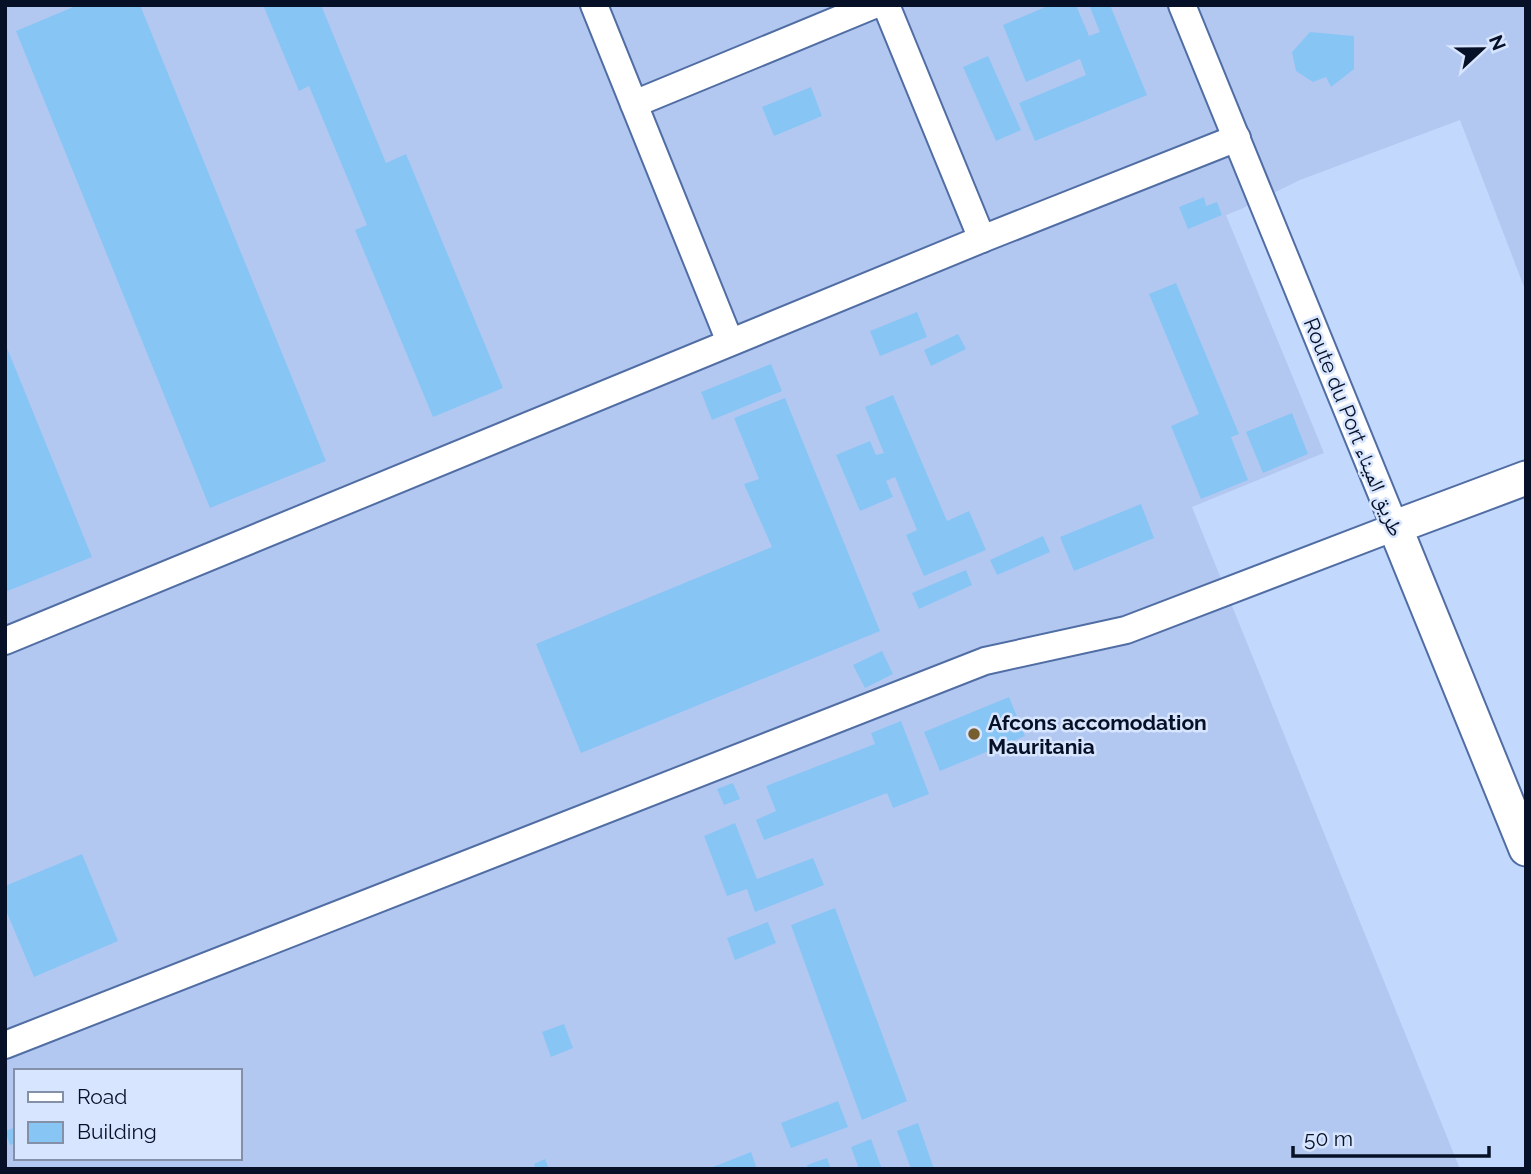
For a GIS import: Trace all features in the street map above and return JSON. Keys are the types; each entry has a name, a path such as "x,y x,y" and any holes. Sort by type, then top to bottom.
{"main road":[{"path":"1395,527 1526,478"},
{"name":"Route du Port طريق الميناء","path":"1395,527 1526,849"}],"street":[{"path":"594,5 730,342"},
{"path":"634,104 874,5"},
{"path":"886,5 982,239"},
{"name":"Route du Port طريق الميناء","path":"1182,5 1395,527"},
{"path":"5,641 982,239 1237,138"},
{"path":"5,1045 985,661 1126,630 1395,527"}],"shaded area":[{"path":"5,5 1526,5 1526,292 1460,120 1300,180 1226,215 1324,453 1192,507 1460,1169 5,1169"}],"building":[{"path":"78,5 140,5 326,461 210,508 16,31"},
{"path":"263,5 321,5 386,163 406,154 503,388 433,417 355,230 367,225 309,86 299,91"},
{"path":"1050,5 1076,5 1089,36 1100,32 1089,5 1110,5 1147,95 1035,141 1019,103 1086,75 1080,59 1026,82 1003,25"},
{"path":"1310,32 1354,36 1354,69 1331,87 1326,77 1313,82 1296,71 1292,52"},
{"path":"988,56 1021,130 996,141 963,67"},
{"path":"811,87 822,116 774,136 762,107"},
{"path":"1204,197 1206,206 1217,202 1222,215 1188,229 1179,207"},
{"path":"1176,283 1239,434 1231,437 1248,480 1201,499 1171,426 1199,414 1149,294"},
{"path":"917,312 927,337 880,356 870,331"},
{"path":"958,334 966,349 931,366 924,350"},
{"path":"5,343 92,557 5,592"},
{"path":"771,364 782,391 712,420 701,392"},
{"path":"893,395 947,521 969,511 986,550 924,576 906,535 917,530 895,477 886,481 893,497 860,511 836,455 870,441 876,455 884,453 865,407"},
{"path":"785,398 880,631 581,753 536,644 772,547 744,484 759,479 734,418"},
{"path":"1292,413 1308,454 1263,473 1246,432"},
{"path":"1141,504 1154,538 1074,571 1060,537"},
{"path":"1043,536 1050,552 997,575 990,560"},
{"path":"966,570 972,585 919,609 912,593"},
{"path":"882,651 893,674 865,688 853,665"},
{"name":"Afcons accomodation Mauritania","path":"1009,697 1025,736 940,771 924,732"},
{"path":"901,721 929,794 893,808 887,793 764,840 756,820 776,811 766,786 875,744 871,733"},
{"path":"733,783 740,799 724,805 717,789"},
{"path":"735,823 757,879 813,858 824,885 755,912 747,889 727,896 704,836"},
{"path":"82,854 118,941 34,977 5,908 5,886"},
{"path":"835,908 907,1101 862,1120 791,925"},
{"path":"768,922 776,943 735,960 727,938"},
{"path":"564,1024 573,1048 551,1057 542,1032"},
{"path":"838,1101 848,1127 791,1148 781,1123"},
{"path":"918,1123 934,1169 911,1169 897,1131"},
{"path":"14,1128 14,1144 10,1145 5,1131"},
{"path":"871,1139 882,1169 859,1169 851,1147"},
{"path":"751,1152 757,1169 708,1169"},
{"path":"827,1158 831,1169 808,1169 807,1165"},
{"path":"545,1159 549,1169 536,1169 534,1164"}],"place":[{"name":"Afcons accomodation Mauritania","path":"974,734"}]}
